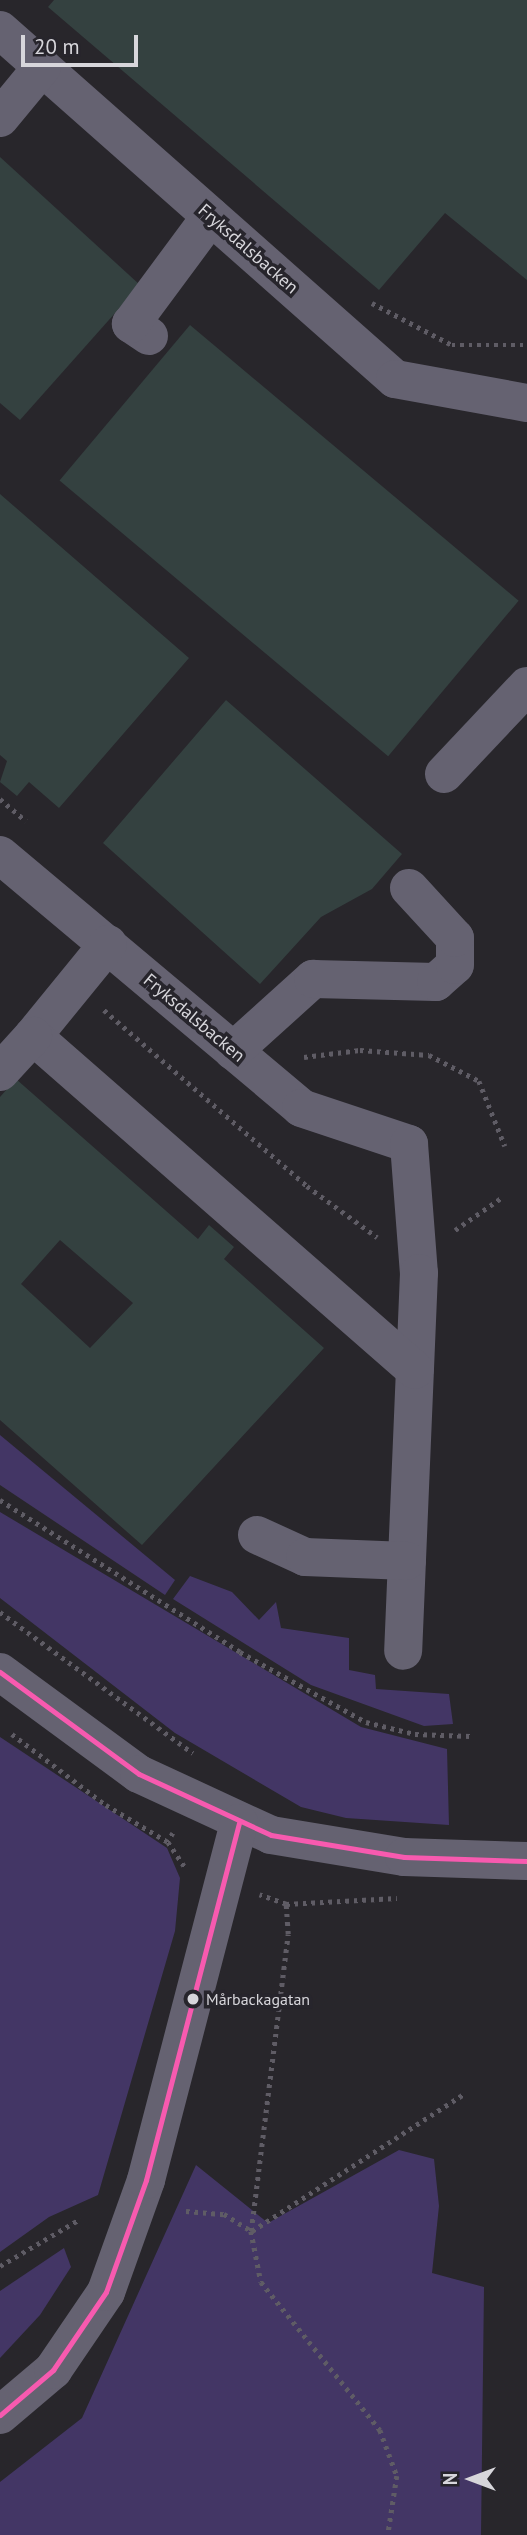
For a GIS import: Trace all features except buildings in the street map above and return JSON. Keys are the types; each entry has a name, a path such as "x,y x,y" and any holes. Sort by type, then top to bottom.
{"street":[{"name":"Fryksdalsbacken","path":"0,30 396,379 527,403"},
{"path":"0,118 42,67"},
{"path":"149,336 131,324 211,216"},
{"path":"444,774 527,687"},
{"name":"Fryksdalsbacken","path":"0,855 302,1108 409,1144 419,1273 415,1370"},
{"path":"233,1051 313,979 436,982 455,965 455,938 409,888"},
{"path":"0,1072 33,1036 107,944"},
{"path":"33,1036 415,1370 403,1651"},
{"path":"257,1535 305,1557 407,1560"},
{"path":"0,1672 139,1774 239,1823 307,1845 404,1857 527,1861"},
{"path":"0,2415 53,2370 106,2292 146,2180 239,1823"}],"path":[{"path":"363,295 407,326 452,345 527,345"},
{"path":"0,1500 240,1652 366,1721 415,1734 470,1736"},
{"path":"286,1904 400,1898"},
{"path":"251,2231 464,2094"},
{"path":"186,2211 224,2214 251,2231 261,2282 380,2430 397,2476 388,2535"},
{"path":"0,2266 80,2219"}],"shaded area":[{"path":"0,1435 175,1580 165,1595 0,1485"},
{"path":"0,1512 361,1727 447,1749 449,1825 346,1818 301,1807 175,1733 0,1598"},
{"path":"190,1576 232,1592 259,1620 276,1602 281,1628 349,1638 349,1670 375,1675 376,1689 449,1694 453,1724 424,1726 311,1685 173,1599"},
{"path":"0,1737 167,1848 180,1878 175,1931 98,2195 49,2217 0,2252"},
{"path":"399,2150 434,2159 439,2206 432,2273 484,2287 481,2535 0,2535 0,2482 82,2418 196,2165 268,2223"},
{"path":"64,2248 71,2267 40,2315 0,2358 0,2291"}],"transit line":[{"path":"0,1672 139,1774 271,1835 404,1857 527,1861"},
{"path":"0,2415 53,2370 106,2292 146,2180 239,1823"}],"place":[{"name":"Mårbackagatan","path":"193,1999"}]}
